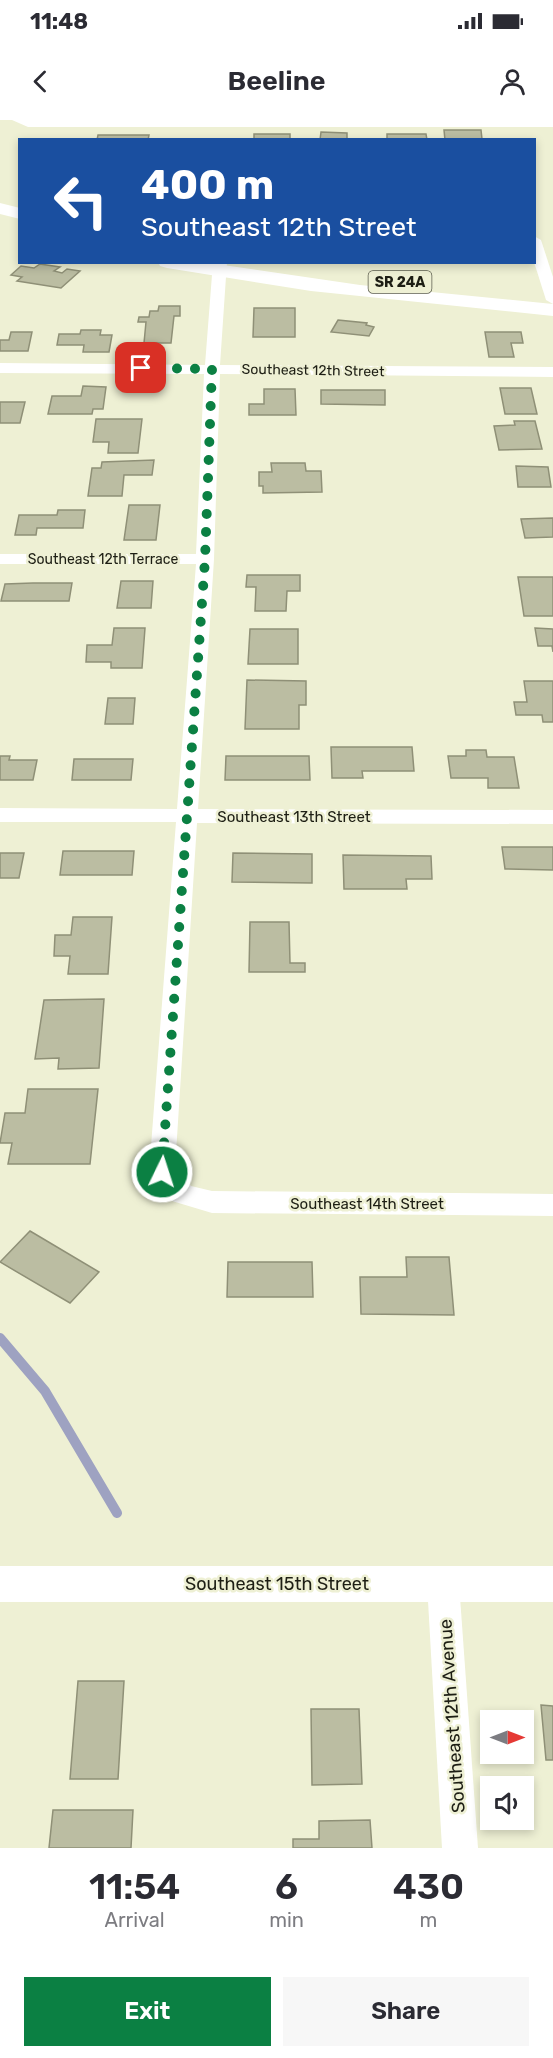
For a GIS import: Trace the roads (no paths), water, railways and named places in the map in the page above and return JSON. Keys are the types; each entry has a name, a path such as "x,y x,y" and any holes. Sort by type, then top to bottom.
{"highway":[{"path":"0,208 18,213"},
{"path":"0,224 18,228"},
{"name":"SR 24A","path":"185,264 380,295 552,300"},
{"name":"SR 24A","path":"265,264 383,281 552,300"}],"street":[{"path":"19,120 28,123 553,123"},
{"path":"231,138 232,122"},
{"path":"507,122 511,138"},
{"path":"537,236 552,300"},
{"path":"187,816 205,560 212,369 220,268"},
{"name":"Southeast 12th Street","path":"0,368 553,372"},
{"name":"Southeast 12th Terrace","path":"0,559 205,560"},
{"name":"Southeast 13th Street","path":"0,815 553,817"},
{"name":"Southeast 14th Street","path":"187,816 162,1172 182,1194 212,1203 553,1205"},
{"name":"Southeast 12th Avenue","path":"443,1583 460,1848"},
{"name":"Southeast 15th Street","path":"0,1584 553,1584"}],"waterway":[{"path":"0,1338 45,1391 117,1513"}]}
